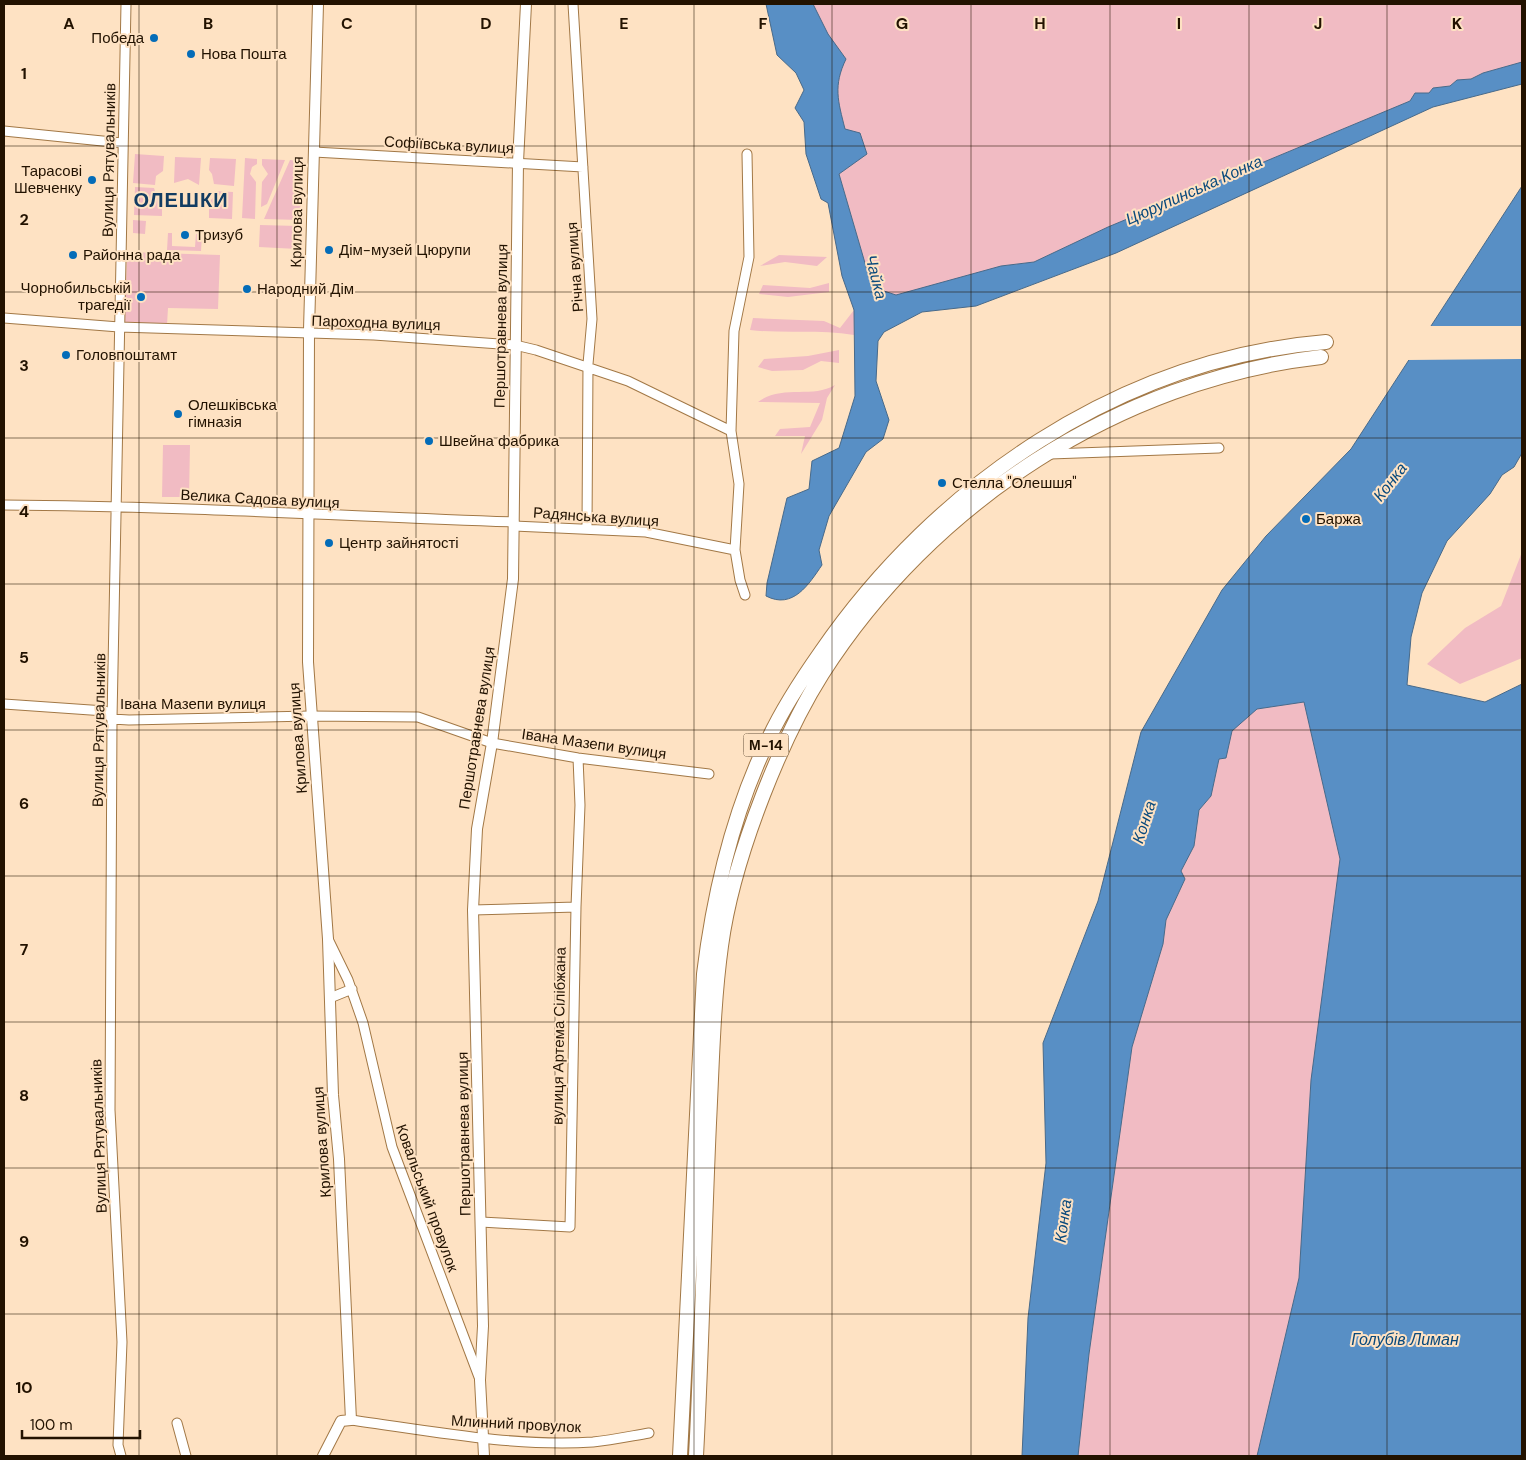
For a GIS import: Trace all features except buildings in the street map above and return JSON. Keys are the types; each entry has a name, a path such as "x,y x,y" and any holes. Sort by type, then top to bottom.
{"highway":[{"name":"М-14","path":"680,1456 704,974 711,922 734,823 769,737 802,679 845,617 890,564 936,518 995,469 1026,448 1088,413 1194,368 1266,350 1326,342"},
{"name":"М-14","path":"696,1456 713,1035 721,945 731,893 746,839 791,730 822,674 856,627 896,578 940,534 1000,485 1047,454 1116,417 1168,393 1227,374 1284,362 1321,358"},
{"path":"699,1403 704,1456"}],"street":[{"name":"Вулиця Рятувальників","path":"121,1456 118,1445 122,1342 110,1110 112,719 126,4"},
{"name":"Крилова вулиця","path":"318,4 309,334 310,515 308,662 310,716 328,939 351,1420"},
{"name":"Першотравнева вулиця","path":"484,1456 480,1380 483,1326 473,910 476,829 492,743 513,579 518,162 526,4"},
{"name":"Річна вулиця","path":"573,4 592,319 588,367 587,529"},
{"path":"4,131 122,143"},
{"name":"Софіївська вулиця","path":"314,152 583,167"},
{"path":"746,595 740,580 734,550 739,484 731,430 734,331 750,257 747,154"},
{"name":"Пароходна вулиця","path":"4,318 120,327 374,335 515,345 536,350 628,381 731,430"},
{"path":"1047,454 1219,448"},
{"name":"Велика Садова вулиця","path":"4,505 117,506 514,524"},
{"name":"Радянська вулиця","path":"514,524 646,532 734,550"},
{"name":"Івана Мазепи вулиця","path":"4,704 105,711 112,719 418,716 492,743 578,758 709,774"},
{"name":"вулиця Артема Сілібжана","path":"481,1222 570,1227 576,907 580,805 578,758"},
{"path":"473,910 576,907"},
{"name":"Ковальський провулок","path":"328,939 352,989 363,1023 392,1147 480,1380"},
{"path":"330,998 352,989"},
{"path":"324,1456 341,1421 351,1420"},
{"name":"Млинний провулок","path":"351,1420 484,1438 593,1442 649,1432"},
{"path":"177,1423 186,1456"}],"shaded area":[{"path":"813,4 1522,4 1522,62 1483,73 1471,79 1457,80 1450,86 1433,88 1429,93 1415,93 1410,101 1108,227 1034,262 1001,266 896,296 872,287 839,174"},
{"path":"135,154 164,156 163,171 156,176 155,185 133,183"},
{"path":"175,157 201,158 199,185 188,179 174,183"},
{"path":"210,158 236,159 234,186 214,184 209,170"},
{"path":"245,158 257,159 257,164 252,167 250,174 256,182 255,219 242,218"},
{"path":"262,159 285,160 267,204 261,207 262,182 268,174 262,165"},
{"path":"290,160 302,161 300,220 264,219"},
{"path":"135,187 154,188 157,197 162,201 162,216 134,215"},
{"path":"825,187 854,310 842,276 828,203 821,199"},
{"path":"214,191 233,192 232,219 209,218 209,203 214,196"},
{"path":"133,220 146,221 145,234 133,233"},
{"path":"260,225 298,226 297,249 259,247"},
{"path":"168,233 172,233 172,246 195,247 196,234 202,234 201,251 167,250"},
{"path":"127,252 220,255 218,309 168,308 167,325 125,324"},
{"path":"779,255 827,257 817,266 785,262 760,266"},
{"path":"829,283 829,292 788,297 759,294 763,285 810,288"},
{"path":"854,310 854,335 828,332 750,330 753,318 824,321 840,328"},
{"path":"839,350 839,363 821,361 803,370 772,371 758,367 764,359 808,356"},
{"path":"835,385 827,398 822,420 801,454 805,436 775,436 780,429 810,427 820,403 758,402 777,394 817,391"},
{"path":"163,445 190,445 189,497 162,497"},
{"path":"1522,552 1522,658 1460,684 1427,664 1465,628 1501,606"},
{"path":"1300,656 1522,1057 1522,1456 1078,1456 1089,1354 1132,1047 1163,944 1166,920 1185,879 1181,871 1194,846 1199,810 1211,796 1219,759 1226,757 1232,731 1256,709"}],"water":[{"path":"766,4 813,4 828,34 846,59 839,77 838,94 840,110 845,129 860,133 867,154 839,174 872,287 896,295 1001,266 1034,262 1108,227 1410,101 1415,93 1429,93 1433,88 1450,86 1457,80 1471,79 1483,73 1522,62 1522,84 1433,107 1116,253 976,306 922,312 884,332 878,341 876,381 889,420 883,439 866,452 829,516 819,550 822,565 806,587 799,593 784,600 766,596 767,583 787,498 809,489 812,461 839,448 855,396 854,310 842,276 828,203 821,199 806,154 804,122 795,108 804,90 796,73 777,55"},
{"path":"1522,186 1522,453 1514,467 1502,475 1490,494 1447,541 1422,593 1411,637 1407,685 1485,702 1522,684 1522,1456 1257,1456 1299,1278 1311,1080 1340,859 1304,702 1257,709 1232,731 1226,758 1219,759 1211,796 1199,810 1194,846 1181,871 1185,879 1166,920 1163,944 1132,1047 1089,1354 1078,1456 1022,1456 1028,1318 1046,1163 1043,1043 1098,901 1141,732 1222,590 1266,536 1351,449"}],"pier":[{"path":"1428,326 1522,326 1522,359 1407,360"}],"place":[{"name":"Победа","path":"154,38"},
{"name":"Нова Пошта","path":"191,54"},
{"name":"Тарасові Шевченку","path":"92,180"},
{"name":"Тризуб","path":"185,235"},
{"name":"Дім-музей Цюрупи","path":"329,250"},
{"name":"Районна рада","path":"73,255"},
{"name":"Народний Дім","path":"247,289"},
{"name":"Чорнобильській трагедії","path":"141,297"},
{"name":"Головпоштамт","path":"66,355"},
{"name":"Олешківська гімназія","path":"178,414"},
{"name":"Швейна фабрика","path":"429,441"},
{"name":"Стелла \"Олешшя\"","path":"942,483"},
{"name":"Баржа","path":"1306,519"},
{"name":"Центр зайнятості","path":"329,543"}],"district":[{"name":"ОЛЕШКИ","path":"181,200"}],"water label":[{"name":"Цюрупинська Конка","path":"1194,190"},
{"name":"Чайка","path":"876,277"},
{"name":"Конка","path":"1390,482"},
{"name":"Конка","path":"1144,822"},
{"name":"Конка","path":"1063,1221"},
{"name":"Голубів Лиман","path":"1405,1339"}]}
